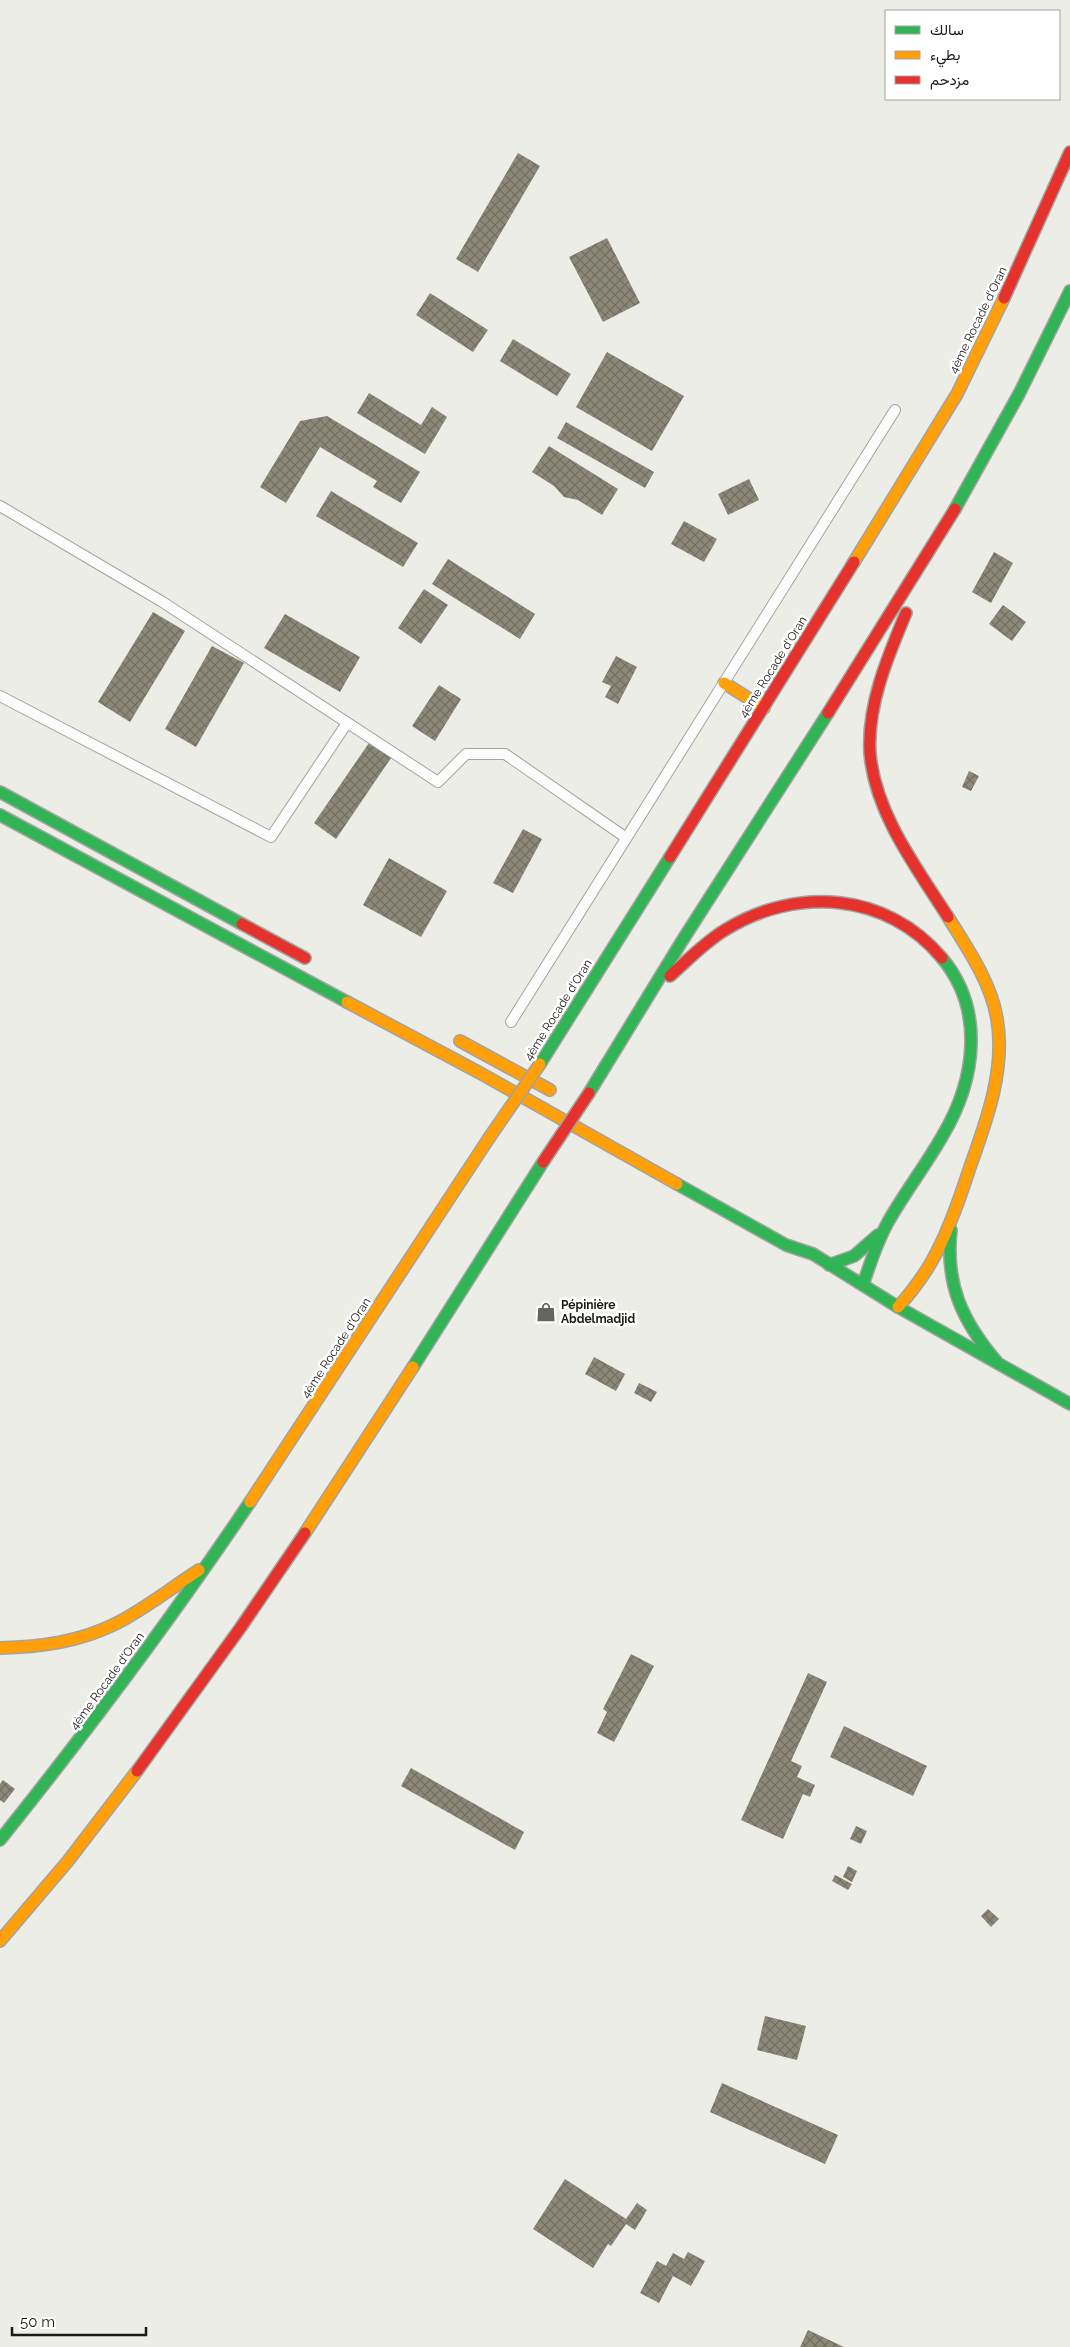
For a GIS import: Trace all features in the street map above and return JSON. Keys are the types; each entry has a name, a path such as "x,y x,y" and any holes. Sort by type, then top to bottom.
{"main road":[{"name":"4ème Rocade d'Oran","path":"0,1840 80,1741 209,1564 540,1064 764,708 957,394 1013,280 1070,152"},
{"path":"0,1940 27,1911 180,1715 241,1629 319,1512 589,1093 645,998 936,545 995,438 1070,290"},
{"path":"898,1307 920,1282 954,1213 976,1148 999,1055 997,1019 983,978 887,814 874,779 870,752 873,712 884,669 936,545"},
{"path":"724,682 764,708"},
{"path":"0,792 317,965"},
{"path":"0,815 480,1073 786,1245 813,1254"},
{"path":"645,998 725,930 764,910 810,901 853,902 885,912 919,933 948,965 963,990 971,1022 972,1058 969,1078 955,1116 882,1233 870,1258 863,1285"},
{"path":"452,1036 588,1112"},
{"path":"954,1213 950,1240 950,1267 955,1294 969,1327 979,1342 997,1362"},
{"path":"829,1265 854,1256 882,1233"},
{"path":"799,1237 813,1254 829,1265 898,1307 1070,1404"},
{"path":"0,1648 47,1645 69,1640 115,1624 209,1564"}],"lane":[{"path":"511,1022 625,837 895,410"},
{"path":"0,506 161,601 438,782 466,754 505,754 625,837"},
{"path":"0,696 270,837 347,723"}],"building":[{"path":"518,153 540,166 478,272 456,259"},
{"path":"607,238 640,303 603,322 569,257"},
{"path":"430,293 488,330 473,352 416,315"},
{"path":"513,339 571,374 557,396 500,361"},
{"path":"607,352 684,396 652,451 576,407"},
{"path":"369,393 421,425 432,407 447,417 425,454 357,413"},
{"path":"327,416 420,472 401,503 373,487 377,481 320,447 286,503 260,487 300,421"},
{"path":"566,422 654,472 645,488 557,438"},
{"path":"549,446 618,489 602,515 578,500 564,497 554,486 532,472"},
{"path":"749,479 759,500 728,515 718,494"},
{"path":"331,491 418,543 403,567 316,516"},
{"path":"684,521 717,539 704,562 671,544"},
{"path":"994,552 1013,563 991,603 972,592"},
{"path":"448,559 535,614 520,639 432,584"},
{"path":"424,589 448,605 421,644 398,628"},
{"path":"1003,605 1026,622 1012,641 989,624"},
{"path":"153,612 185,631 130,722 98,702"},
{"path":"285,614 360,657 340,692 264,648"},
{"path":"212,646 244,663 196,747 165,729"},
{"path":"616,656 637,667 618,704 605,697 611,686 602,682"},
{"path":"439,685 461,699 435,741 412,726"},
{"path":"371,740 393,755 336,839 314,823"},
{"path":"969,771 979,776 971,791 962,787"},
{"path":"523,829 542,839 513,893 493,883"},
{"path":"389,858 447,891 421,937 363,905"},
{"path":"594,1357 625,1374 616,1391 585,1374"},
{"path":"639,1383 657,1392 651,1402 634,1393"},
{"path":"631,1654 654,1666 614,1742 597,1733 607,1712 603,1709"},
{"path":"808,1673 827,1682 791,1761 802,1766 797,1777 815,1785 810,1797 803,1794 783,1839 741,1820"},
{"path":"844,1726 927,1766 913,1796 830,1757"},
{"path":"411,1768 524,1832 515,1850 401,1786"},
{"path":"3,1780 15,1789 4,1803 0,1800 0,1784"},
{"path":"856,1826 867,1831 861,1844 850,1839"},
{"path":"848,1866 857,1871 852,1882 843,1877"},
{"path":"835,1875 852,1884 848,1890 832,1881"},
{"path":"988,1909 999,1919 991,1927 981,1916"},
{"path":"765,2016 806,2026 797,2060 757,2050"},
{"path":"722,2083 838,2135 825,2164 710,2112"},
{"path":"565,2179 626,2219 637,2203 647,2210 635,2230 626,2224 611,2246 608,2244 593,2268 533,2229"},
{"path":"688,2252 705,2261 691,2286 673,2276 659,2303 640,2293 657,2261 666,2266 673,2253 684,2259"},
{"path":"808,2330 844,2347 800,2347"}],"traffic: fast":[{"path":"955,509 1019,394 1070,291"},
{"path":"589,1093 682,941 828,713"},
{"path":"0,792 242,924"},
{"path":"0,815 347,1002"},
{"path":"540,1064 670,857"},
{"path":"863,1285 877,1245 888,1222 943,1135 954,1113 963,1091 969,1068 970,1022 965,1000 956,978 942,958"},
{"path":"413,1367 543,1162"},
{"path":"677,1184 786,1245 813,1254 898,1307 1070,1404"},
{"path":"951,1230 951,1268 959,1301 974,1332 997,1362"},
{"path":"829,1265 854,1256 878,1235"},
{"path":"0,1840 129,1673 250,1502"}],"traffic: slow":[{"path":"854,562 957,394 1004,298"},
{"path":"724,683 764,708"},
{"path":"898,1307 912,1291 928,1267 948,1228 988,1115 997,1077 999,1038 994,1005 984,979 948,917"},
{"path":"347,1002 480,1073 677,1184"},
{"path":"460,1041 550,1090"},
{"path":"489,1138 540,1064"},
{"path":"250,1502 489,1138"},
{"path":"305,1533 413,1367"},
{"path":"0,1648 59,1642 101,1630 137,1612 199,1570"},
{"path":"0,1941 68,1861 137,1771"}],"traffic: jam":[{"path":"1004,298 1070,152"},
{"path":"828,713 955,509"},
{"path":"670,857 854,562"},
{"path":"906,613 892,646 875,699 870,735 873,775 888,818 899,839 948,917"},
{"path":"670,976 725,930 752,916 781,907 810,902 840,903 868,909 895,920 920,936 942,958"},
{"path":"242,924 305,958"},
{"path":"543,1162 589,1093"},
{"path":"137,1771 241,1627 305,1533"}],"place":[{"name":"Pépinière Abdelmadjid","path":"546,1312"}]}
